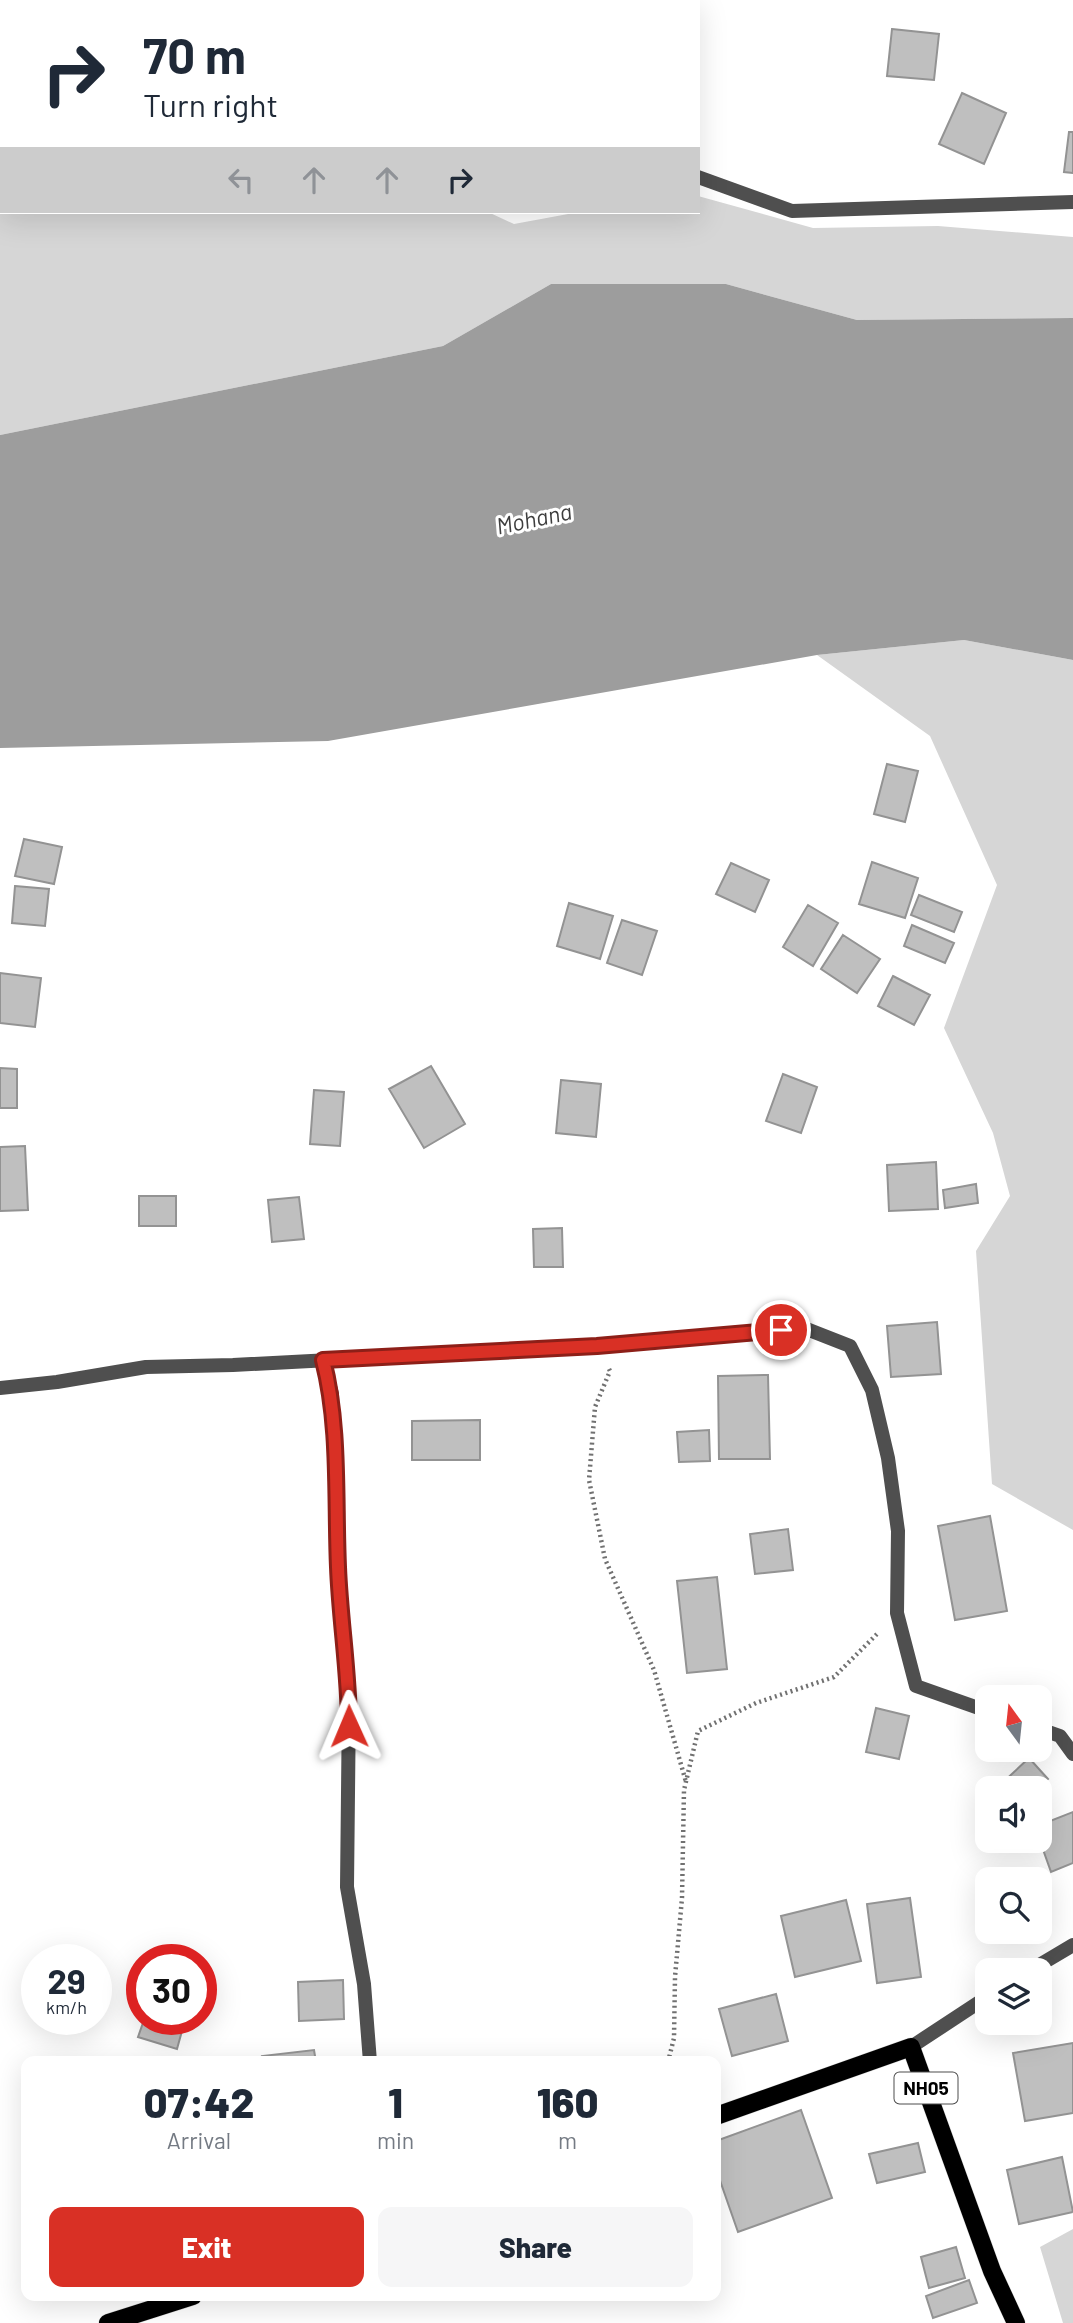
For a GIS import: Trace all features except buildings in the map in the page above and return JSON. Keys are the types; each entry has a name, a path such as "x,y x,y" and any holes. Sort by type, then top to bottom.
{"main road":[{"name":"NH05","path":"721,2114 911,2047 992,2271 1016,2323"},
{"path":"108,2323 177,2301"}],"street":[{"path":"700,178 792,211 1073,202"},
{"path":"0,1388 57,1382 146,1367 597,1346 804,1328 850,1346 872,1390 888,1458 898,1531 897,1613 916,1686 975,1707"},
{"path":"323,1360 332,1394 338,1570 349,1699 347,1887 364,1984 370,2056"},
{"path":"1052,1733 1060,1736 1073,1754"},
{"path":"1051,1958 1073,1945"},
{"path":"911,2047 975,2005"}],"path":[{"path":"597,1346 610,1371 595,1408 589,1480 605,1559 653,1670 686,1782"},
{"path":"670,2056 674,2038 675,1977 682,1898 684,1790 698,1731 756,1703 834,1676 897,1613"}],"shaded area":[{"path":"700,197 813,228 938,226 1073,237 1073,318 857,320 726,284 551,284 443,346 0,435 0,214 492,214 514,224 568,214 700,214"},
{"path":"964,640 1073,660 1073,1530 992,1484 976,1251 1010,1196 993,1133 944,1028 997,885 930,736 817,655"},
{"path":"1073,2229 1073,2323 1063,2323 1040,2247"}],"water":[{"name":"Mohana","path":"551,284 726,284 857,320 1073,318 1073,660 964,640 817,655 328,741 0,748 0,435 443,346"}],"route":[{"path":"349,1726 338,1570 332,1394 323,1360 597,1346 781,1330"}]}
